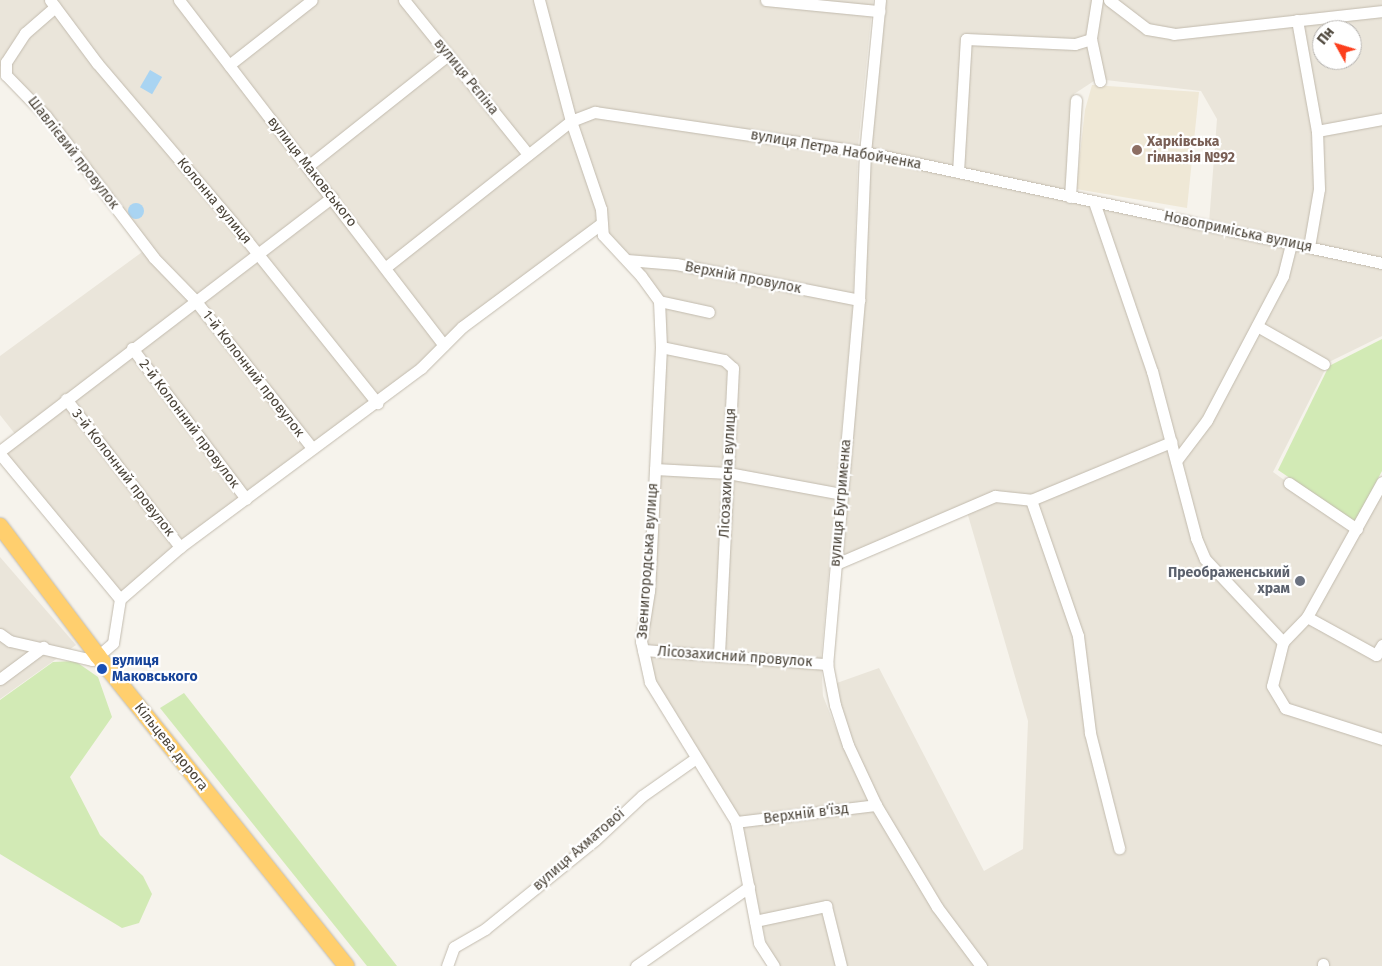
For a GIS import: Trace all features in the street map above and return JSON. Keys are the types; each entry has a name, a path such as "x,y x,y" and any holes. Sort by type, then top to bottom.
{"highway":[{"name":"Кільцева дорога","path":"0,526 98,656 346,966"}],"street":[{"name":"вулиця Маковського","path":"179,0 386,267 444,345"},
{"path":"229,65 312,0"},
{"name":"вулиця Рєпіна","path":"404,0 528,154"},
{"path":"539,0 571,120 601,209 602,235 627,260 659,302 708,312"},
{"path":"766,0 879,5"},
{"path":"1097,0 1091,39 1100,81"},
{"path":"1109,0 1147,29 1174,34 1382,11"},
{"name":"Колонна вулиця","path":"52,3 97,63 257,253 377,403"},
{"name":"Шавлієвий провулок","path":"52,3 25,33 6,62 6,75 46,116 154,258 194,300"},
{"name":"вулиця Бугрименка","path":"879,5 865,152 859,300 827,664 835,705 848,745 876,805 936,907 981,966"},
{"path":"1296,20 1317,131 1319,188 1310,247"},
{"path":"958,172 966,39 1075,44 1091,39"},
{"path":"308,166 448,55"},
{"path":"1070,197 1076,100"},
{"name":"вулиця Петра Набойченка","path":"386,267 571,120 595,112 865,152 1094,202"},
{"path":"1317,131 1382,119"},
{"path":"120,599 0,452 194,300 332,197"},
{"path":"1094,202 1152,371 1196,538 1205,559 1284,642"},
{"name":"Новоприміська вулиця","path":"1094,202 1382,263"},
{"path":"0,634 10,641 43,647 92,660 98,656 113,643 120,599 180,547 312,448 377,403 422,368 462,327 602,223"},
{"path":"1176,461 1208,420 1283,276 1291,243"},
{"name":"Верхній провулок","path":"627,260 676,264 859,300"},
{"name":"1-й Колонний провулок","path":"194,300 312,448"},
{"name":"Звенигородська вулиця","path":"659,302 662,348 649,591 641,641 650,682 736,822 759,943 774,966"},
{"path":"1256,326 1324,364"},
{"name":"2-й Колонний провулок","path":"132,348 246,499"},
{"name":"Лісозахисна вулиця","path":"662,348 724,360 734,368 719,654"},
{"name":"3-й Колонний провулок","path":"66,399 180,547"},
{"path":"836,564 995,496 1031,500 1170,442"},
{"path":"655,469 728,473 841,494"},
{"path":"1382,482 1307,617 1284,642 1272,680 1280,704 1382,739"},
{"path":"1289,483 1357,529"},
{"path":"1031,500 1078,636 1090,733 1119,848"},
{"path":"1307,617 1376,655 1382,645"},
{"path":"0,679 43,647"},
{"name":"Лісозахисний провулок","path":"643,650 719,654 827,664"},
{"name":"вулиця Ахматової","path":"447,966 454,947 485,929 595,840 642,796 696,758"},
{"name":"Верхній в'їзд","path":"736,822 876,805"},
{"path":"636,966 749,888"},
{"path":"756,922 826,906 841,966"}],"shaded area":[{"path":"0,0 873,0 858,147 853,305 821,659 823,696 851,766 887,835 975,966 780,966 766,943 740,818 653,679 647,643 666,353 663,298 594,223 417,367 120,594 3,453 19,439 0,415 0,356 149,247 10,74 0,66"},
{"path":"882,0 1382,0 1382,260 1209,223 1217,119 1201,91 1097,79 1074,94 1066,199 1382,265 1382,336 1329,362 1273,472 1358,533 1382,491 1382,966 985,966 942,908 886,815 851,745 834,684 879,668 984,871 1023,849 1028,721 965,505 840,558 868,150"},
{"name":"Харківська гімназія №92","path":"1092,85 1199,92 1187,208 1076,189 1085,110"},
{"path":"0,557 76,645 0,699"}],"green space":[{"path":"1382,339 1382,471 1355,522 1278,470 1329,366"},
{"path":"75,661 98,677 112,717 70,777 100,835 143,876 152,894 139,923 122,928 0,854 0,700 53,662"},
{"path":"184,693 397,966 367,966 160,708"}],"water":[{"path":"150,70 162,77 152,94 140,87"},
{"path":"136,203 144,211 136,219 128,211"}],"place":[{"name":"Харківська гімназія №92","path":"1137,150"},
{"name":"Преображенський храм","path":"1300,581"},
{"name":"вулиця Маковського","path":"102,669"}]}
